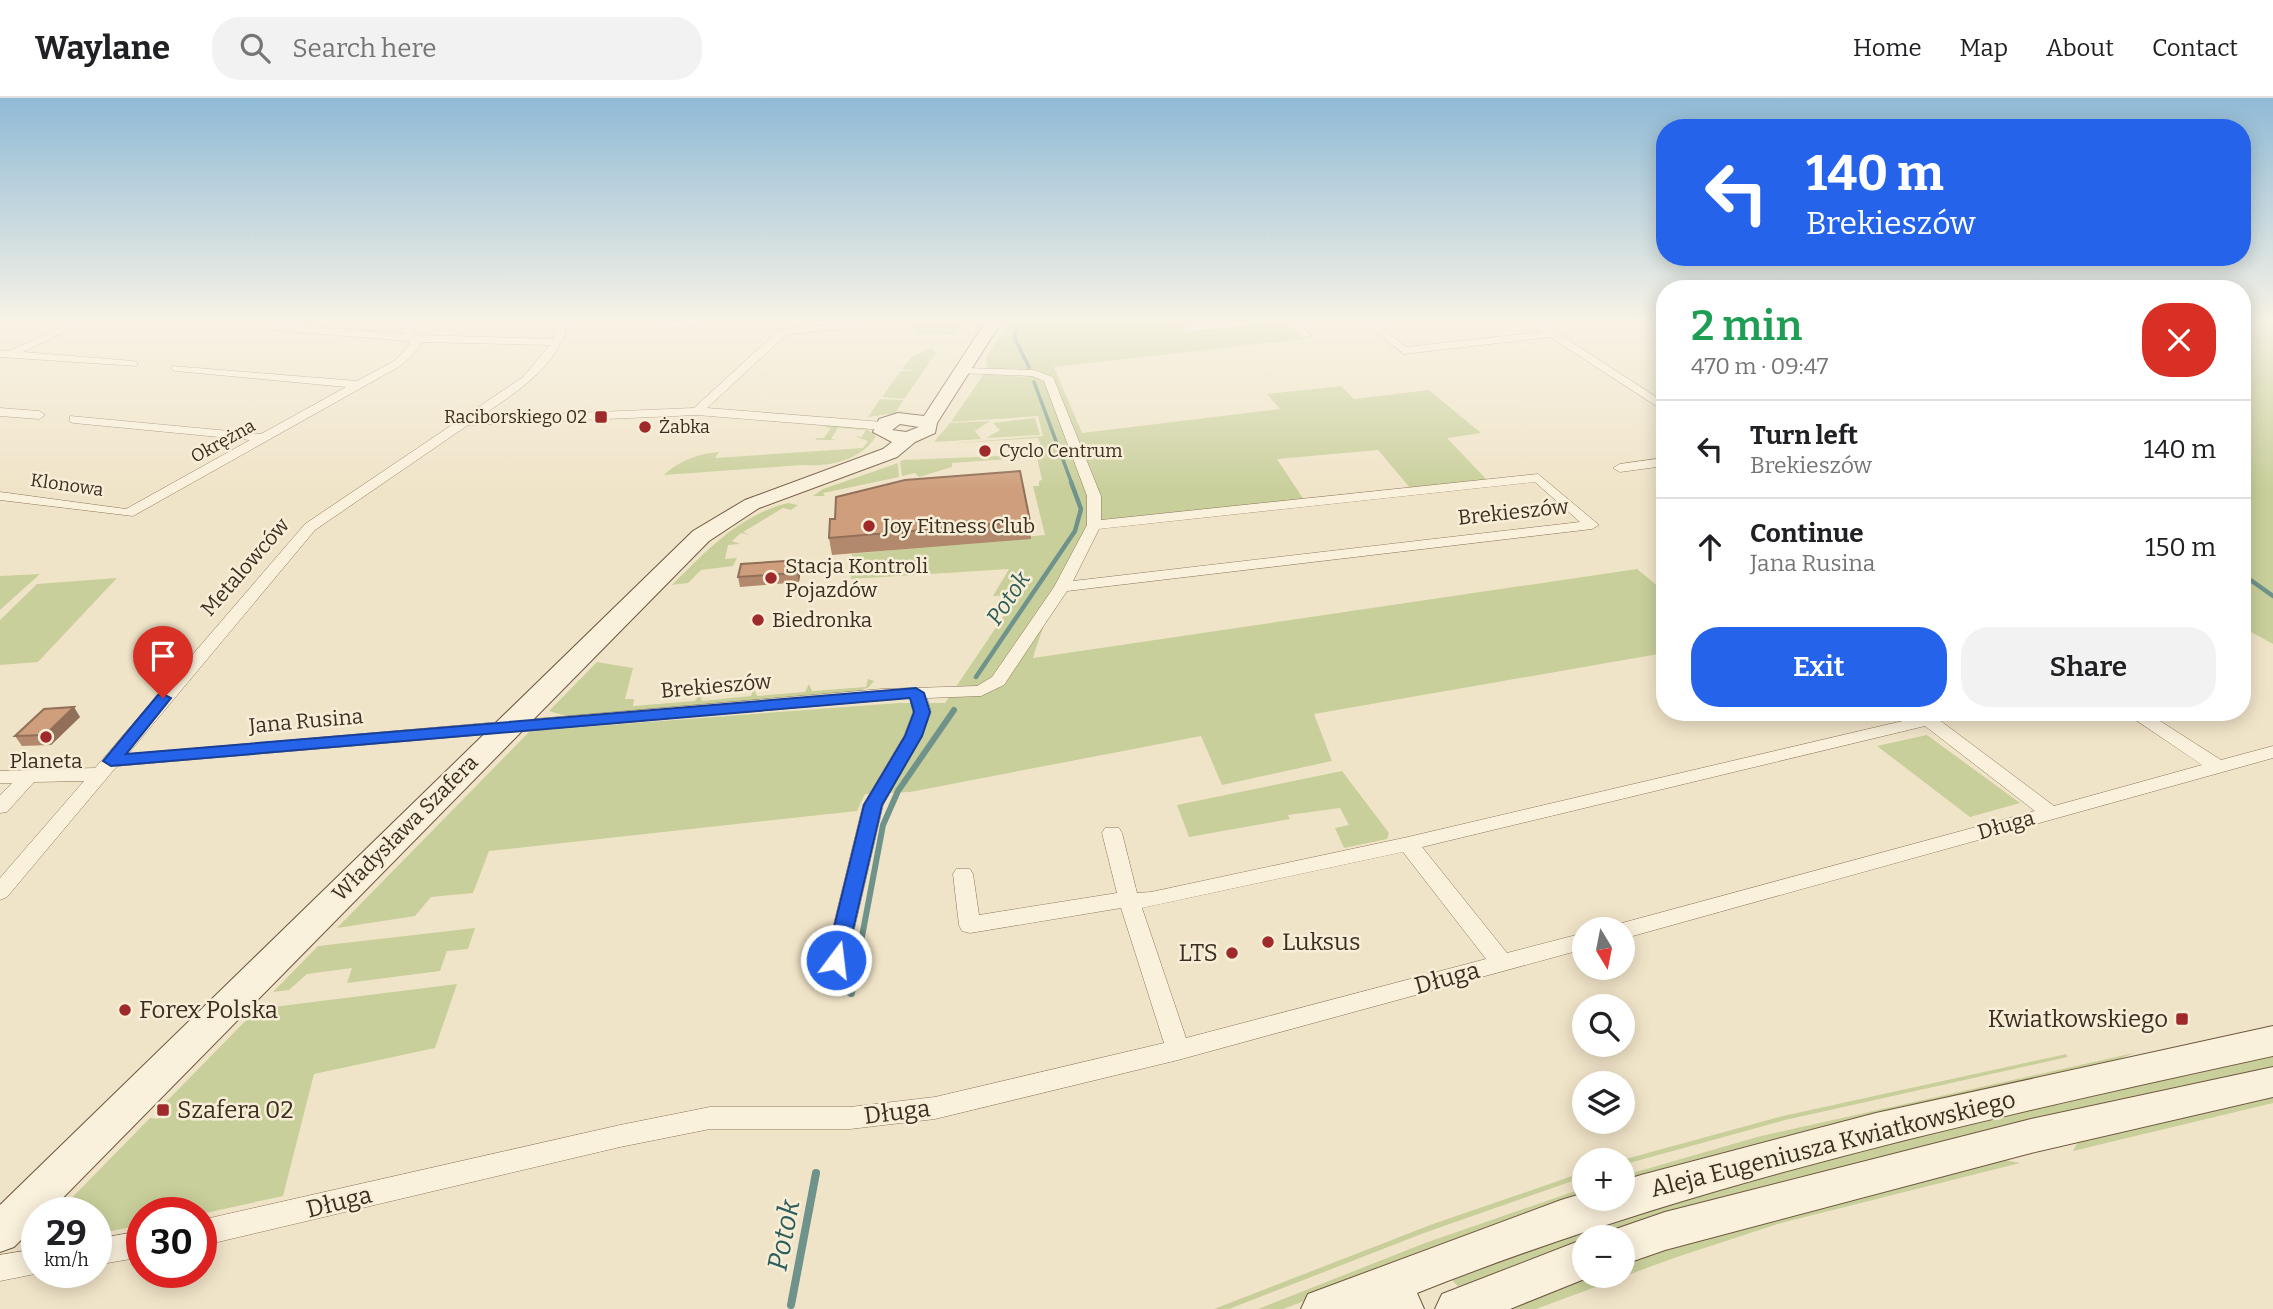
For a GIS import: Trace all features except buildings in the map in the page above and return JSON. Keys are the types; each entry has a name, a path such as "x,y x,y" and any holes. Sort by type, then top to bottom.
{"street":[{"path":"278,378 359,385"},
{"name":"Okrężna","path":"128,513 371,378"},
{"name":"Metalowców","path":"0,892 310,527 528,378"},
{"path":"698,411 732,378"},
{"path":"890,439 898,419 920,421 939,405 958,378"},
{"path":"1045,378 1049,379 1094,496 1094,525 1062,587"},
{"path":"1619,378 1656,402"},
{"path":"467,421 698,411 890,439 926,432 920,421"},
{"path":"0,412 38,415"},
{"path":"74,419 264,438"},
{"name":"Władysława Szafera","path":"0,1233 682,554 718,523 772,496 852,470 890,439"},
{"path":"1620,468 1656,463"},
{"name":"Brekieszów","path":"506,727 922,693 981,691 998,681 1062,587 1592,525 1538,478 1094,525"},
{"name":"Klonowa","path":"0,496 128,513"},
{"path":"836,960 873,805 913,736 922,712 922,693"},
{"path":"963,874 970,925 1113,901 1151,900 1408,844 1923,721"},
{"path":"1928,721 2051,813"},
{"path":"2147,721 2218,767"},
{"name":"Jana Rusina","path":"0,777 506,727"},
{"name":"Długa","path":"1635,926 2272,754"},
{"path":"0,807 28,776"},
{"path":"1112,833 1129,901 1178,1050"},
{"path":"1408,844 1452,896 1502,963"},
{"name":"Długa","path":"217,1229 710,1118 850,1118 935,1108 1178,1050 1572,944"},
{"name":"Aleja Eugeniusza Kwiatkowskiego","path":"1323,1309 1395,1296 1529,1230 1742,1164 1965,1109 2273,1041"},
{"name":"Aleja Eugeniusza Kwiatkowskiego","path":"1635,1241 1665,1231 2032,1136 2273,1082"},
{"path":"1457,1309 1572,1264"},
{"path":"0,1268 21,1265"}],"green space":[{"path":"896,378 919,378 904,399 882,397"},
{"path":"982,378 1058,378 1082,433 1280,409 1267,394 1341,386 1354,399 1429,390 1481,433 1447,438 1488,481 1411,489 1378,450 1277,459 1304,500 1107,522 1095,533 1072,565 1053,604 1033,658 1637,569 1656,584 1656,654 1314,714 1332,761 1222,785 1201,736 910,792 865,794 857,811 489,851 473,893 431,897 415,916 337,928 530,731 898,703 945,703 1018,595 993,596 1009,569 851,579 852,554 1045,535 1033,486 1039,486 1039,481 1042,480 1037,457 952,463 952,467 919,477 915,473 902,476 900,462 903,460 1025,455 1043,451 1038,438 946,444 1043,436 1038,416 951,422"},
{"path":"2251,378 2273,378 2273,644 2251,632"},
{"path":"880,399 903,400 896,412 916,410 868,417"},
{"path":"1035,418 1040,435 986,438 1000,430 993,423"},
{"path":"990,421 975,431 981,439 934,442 950,423"},
{"path":"832,425 862,428 872,432 876,436 870,445 853,457 833,463 664,475 683,462 712,453 719,452 715,458 863,448 868,441 854,436 862,437 866,430 838,428 831,439 838,440 815,438 824,438 831,428 824,427"},
{"path":"898,463 899,477 823,493 825,496 813,496 823,489"},
{"path":"788,503 798,505 791,510 783,508 743,532 750,535 741,533 732,541 740,544 728,545 725,559 737,558 733,566 701,570 688,583 672,585 711,547 739,525"},
{"path":"40,574 0,610 0,576"},
{"path":"117,578 38,662 0,665 0,620 37,584"},
{"path":"597,662 633,668 625,699 634,699 633,706 695,701 700,693 702,701 751,696 754,689 757,696 805,692 809,684 812,691 866,687 868,679 874,681 869,687 854,693 569,717 549,711"},
{"path":"1927,735 2020,803 1970,817 1877,746"},
{"path":"1342,771 1389,833 1387,839 1344,848 1335,828 1349,825 1340,808 1288,815 1290,819 1189,837 1177,805"},
{"path":"475,928 468,949 447,951 440,971 347,983 352,968 307,974 289,990 273,992 318,946"},
{"path":"457,984 435,1048 314,1074 283,1196 217,1210 217,1197 126,1197 126,1228 112,1231 112,1197 73,1197 150,1118 157,1119 171,1104 166,1102 257,1009"},
{"path":"2134,1053 2104,1065 1635,1181 1635,1172 1761,1136"},
{"path":"2066,1054 2068,1057 1785,1120 1635,1161 1635,1156 1783,1116"},
{"path":"2273,1054 2273,1068 1795,1178 1635,1227 1635,1225 1603,1225 1807,1161"},
{"path":"2273,1095 2273,1103 2073,1151 2078,1142"},
{"path":"2005,1160 2020,1163 1781,1223 1635,1272 1635,1260 1683,1243"},
{"path":"1572,1176 1572,1181 1424,1233 1229,1309 1214,1309 1433,1224"},
{"path":"1572,1192 1572,1201 1283,1309 1258,1309 1425,1243"},
{"path":"1572,1235 1572,1248 1460,1289 1452,1280 1452,1277 1507,1255"},
{"path":"1572,1283 1572,1288 1593,1288 1536,1309 1501,1309"}],"waterway":[{"name":"Potok","path":"1034,382 1072,484"},
{"name":"Potok","path":"976,677 1075,531 1081,509 1071,482"},
{"path":"2251,580 2273,596"},
{"name":"Potok","path":"857,963 883,825 898,791 954,710"},
{"name":"Potok","path":"851,993 857,961"},
{"name":"Potok","path":"791,1305 816,1173"}],"place":[{"name":"Raciborskiego 02","path":"601,417"},
{"name":"Żabka","path":"645,427"},
{"name":"Cyclo Centrum","path":"985,451"},
{"name":"Joy Fitness Club","path":"869,526"},
{"name":"Stacja Kontroli Pojazdów","path":"771,578"},
{"name":"Biedronka","path":"758,620"},
{"name":"Planeta","path":"46,737"},
{"name":"Luksus","path":"1268,942"},
{"name":"LTS","path":"1232,953"},
{"name":"Forex Polska","path":"125,1010"},
{"name":"Kwiatkowskiego","path":"2182,1019"},
{"name":"Szafera 02","path":"163,1110"}],"route":[{"path":"163,698 111,761 916,693 922,712 913,736 873,805 836,960"}]}
